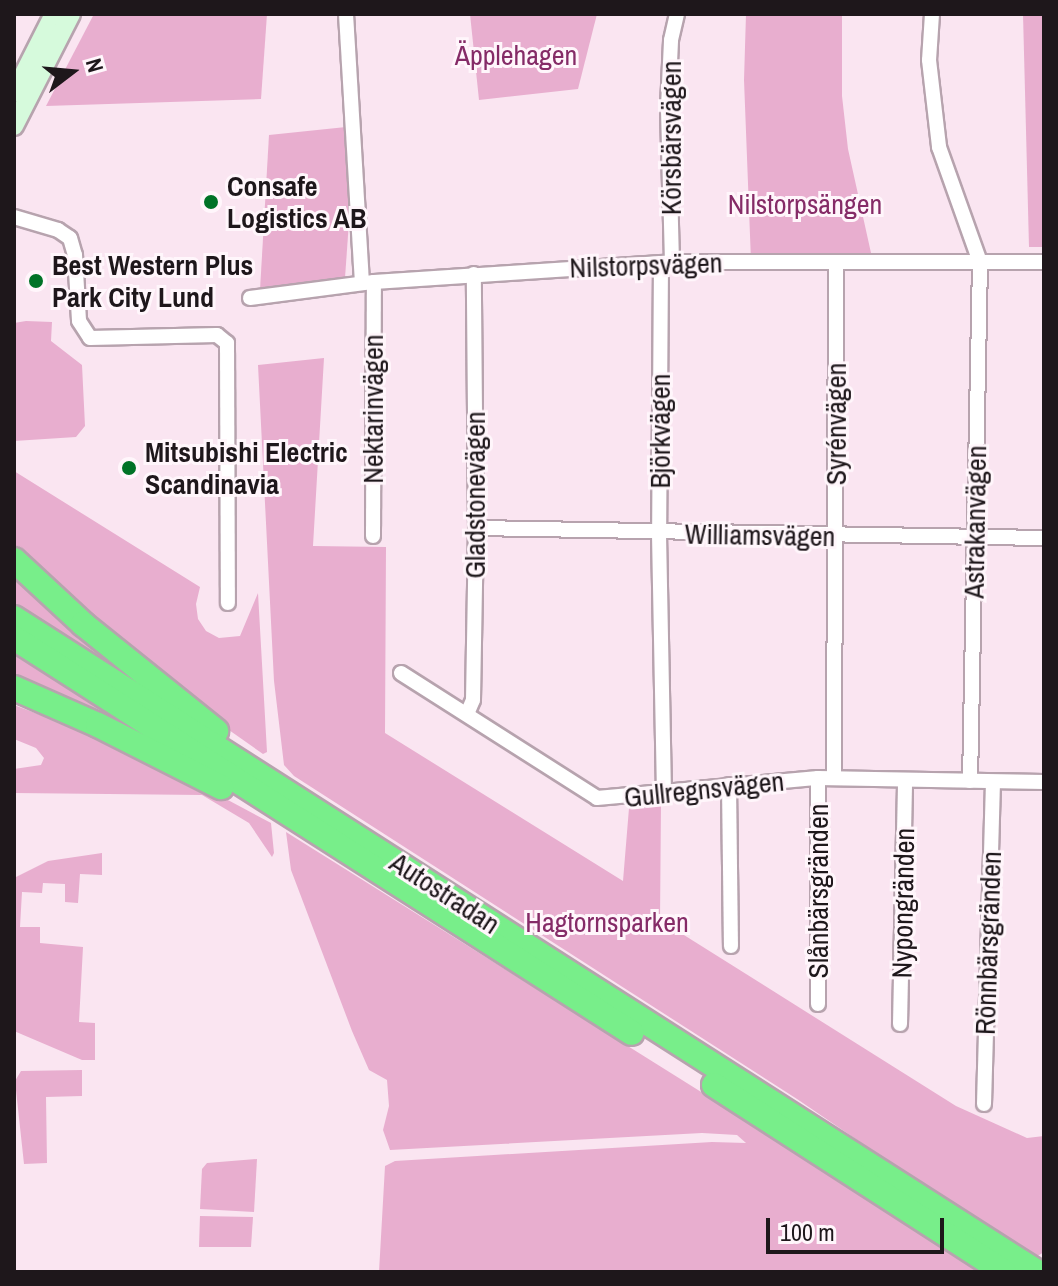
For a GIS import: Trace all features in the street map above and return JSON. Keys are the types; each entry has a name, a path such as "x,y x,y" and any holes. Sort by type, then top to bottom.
{"highway":[{"path":"14,560 83,624 295,797"},
{"name":"Autostradan","path":"14,618 295,797 1006,1266"},
{"name":"Autostradan","path":"14,638 1006,1266 1037,1272"},
{"path":"14,688 98,725 331,841"}],"main road":[{"path":"14,93 54,14"},
{"path":"14,126 71,14"}],"street":[{"name":"Nektarinvägen","path":"346,14 368,283 373,536"},
{"name":"Körsbärsvägen","path":"667,262 668,107 671,40 677,14"},
{"path":"932,14 929,60 939,147 980,262"},
{"path":"14,217 58,230 70,238 75,255 79,321 90,338 217,335 227,343 228,603"},
{"name":"Nilstorpsvägen","path":"250,298 368,283 667,262 1044,262"},
{"name":"Björkvägen","path":"664,792 659,534 667,262"},
{"name":"Syrénvägen","path":"834,778 836,262"},
{"name":"Astrakanvägen","path":"970,781 980,262"},
{"name":"Gladstonevägen","path":"467,714 473,700 476,528 474,274"},
{"name":"Williamsvägen","path":"476,528 659,534 1044,538"},
{"name":"Gullregnsvägen","path":"401,673 597,798 818,778 1044,782"},
{"name":"Slånbärsgränden","path":"818,778 818,1004"},
{"name":"Nypongränden","path":"900,1024 905,781"},
{"name":"Rönnbärsgränden","path":"984,1104 993,782"},
{"path":"729,785 731,946"}],"green space":[{"path":"94,14 267,14 261,99 46,106"},
{"name":"Äpplehagen","path":"470,14 597,14 578,89 479,100"},
{"name":"Nilstorpsängen","path":"746,14 842,14 842,96 848,149 873,262 751,261 744,80"},
{"path":"1023,14 1044,14 1044,247 1029,247"},
{"path":"346,127 351,193 345,278 260,290 269,135"},
{"path":"52,322 51,341 82,365 85,426 76,437 14,441 14,323"},
{"name":"Hagtornsparken","path":"324,358 313,546 386,547 385,733 623,881 629,808 661,804 660,920 956,1106 1027,1138 1044,1136 1044,1252 1036,1257 932,1191 797,1099 294,776 284,765 274,681 258,365"},
{"path":"14,471 200,587 196,604 198,619 206,631 219,638 240,636 258,593 267,752 263,754 209,716 62,596 14,544"},
{"path":"14,568 161,700 14,604"},
{"path":"14,652 146,735 144,738 14,681"},
{"path":"14,705 136,751 271,823 272,857 249,823 202,795 14,793 14,769 41,765 44,758 36,748 14,739"},
{"path":"286,832 984,1272 379,1272 385,1166 395,1161 712,1142 746,1143 737,1135 702,1133 390,1150 383,1130 389,1106 387,1080 369,1070 352,1031 291,870"},
{"path":"102,853 102,875 80,874 78,903 65,902 65,884 43,883 42,893 22,892 20,927 40,927 40,943 83,947 79,1022 95,1023 95,1060 82,1060 14,1031 14,878 48,861"},
{"path":"82,1070 82,1096 46,1097 47,1163 24,1164 15,1081 21,1071"},
{"path":"257,1159 254,1212 200,1209 202,1169 207,1163"},
{"path":"200,1216 253,1217 251,1247 199,1247"}],"place":[{"name":"Consafe Logistics AB","path":"211,202"},
{"name":"Best Western Plus Park City Lund","path":"36,281"},
{"name":"Mitsubishi Electric Scandinavia","path":"129,468"}]}
